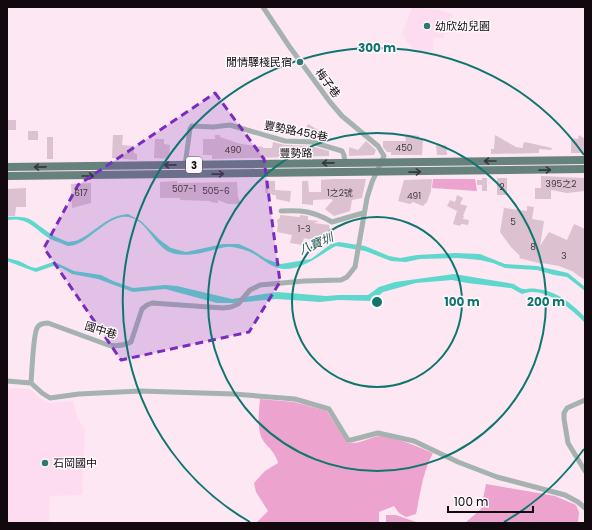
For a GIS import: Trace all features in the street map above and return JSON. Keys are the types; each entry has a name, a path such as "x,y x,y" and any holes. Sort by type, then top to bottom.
{"main road":[{"name":"豐勢路","path":"7,168 585,160"},
{"name":"豐勢路","path":"7,176 585,169"}],"street":[{"name":"梅子巷","path":"263,7 289,46 330,102 342,116 378,146 384,156 381,162"},
{"name":"豐勢路458巷","path":"185,165 190,129 192,126 230,126 285,141 312,142 341,149 344,155 345,163"},
{"path":"281,210 299,210 318,214 332,222 363,213 366,198 381,162"},
{"name":"國中巷","path":"31,383 35,333 40,324 48,323 108,345 117,347 124,346 131,342 142,309 152,303 223,308 238,304 245,294 260,286 304,281 340,280 347,277 352,273 355,267 363,213"},
{"path":"7,381 31,383 50,398 79,394 140,391 234,394 295,399 329,409 348,440 378,433 414,441 458,462 497,477 551,490 565,495 578,502 585,508"},
{"path":"585,400 567,408 564,413 568,443 585,471"}],"highlighted area":[{"path":"215,93 264,159 280,282 249,332 121,360 44,248 78,185"}],"shaded area":[{"name":"幼欣幼兒園","path":"412,7 439,10 453,14 443,38 434,38 433,51 422,53 414,49 407,42 402,33"},
{"path":"433,179 475,179 477,191 432,188"},
{"name":"八寶圳","path":"128,214 141,221 160,240 171,248 186,252 223,244 239,244 266,259 281,264 311,259 331,244 339,242 365,246 389,256 400,258 417,255 455,253 480,254 505,264 537,266 568,273 585,287 585,291 567,277 537,270 505,268 480,260 458,258 420,259 406,262 391,261 365,251 336,246 299,267 284,269 272,266 249,251 232,247 224,247 205,252 181,255 169,252 163,248 145,227 135,219 128,217 120,217 112,220 83,241 76,245 68,246 49,238 27,222 7,220 7,217 21,217 30,219 53,235 68,242 79,240 114,217"},
{"path":"7,258 36,268 53,262 74,271 101,275 133,288 165,285 177,286 232,299 277,292 326,296 368,295 379,287 395,282 454,274 514,284 523,289 537,289 551,292 575,307 585,317 585,323 568,307 546,295 531,292 522,294 511,288 452,280 416,283 383,292 372,301 338,300 320,302 277,299 217,303 165,289 133,292 98,279 72,274 62,268 53,266 36,272 7,261"},
{"name":"石岡國中","path":"7,388 30,389 41,399 50,403 73,401 77,417 85,430 82,495 50,496 49,523 7,523"},
{"path":"260,399 294,402 327,411 347,442 355,443 385,436 406,442 433,453 424,475 416,514 406,517 399,513 394,506 379,512 379,523 256,523 268,511 256,492 254,483 265,471 278,463 274,454 261,437 259,421"},
{"path":"486,484 555,496 576,505 579,512 578,523 465,523 481,509"},
{"path":"386,515 396,515 416,523 386,523"}],"building":[{"path":"7,120 16,120 16,130 7,130"},
{"path":"308,124 320,131 315,139 303,133"},
{"path":"28,131 38,131 38,140 28,140"},
{"path":"113,135 123,135 122,145 134,146 134,153 137,154 137,160 112,158"},
{"path":"215,135 220,135 220,137 241,144 263,148 272,148 273,142 285,145 311,146 329,151 329,156 212,159 212,155 203,155 203,139 215,139"},
{"path":"495,135 516,147 523,148 523,144 525,142 552,148 551,150 539,149 539,153 491,154 491,149 494,149"},
{"path":"579,135 585,139 585,153 571,153 571,138 578,139"},
{"path":"405,136 419,136 419,138 423,140 422,155 391,155 391,152 387,152 383,147 383,141 406,141"},
{"path":"47,137 53,137 53,159 47,159"},
{"path":"155,139 164,139 164,144 170,145 169,159 154,158"},
{"path":"366,141 376,150 374,155 349,156 349,147 358,150"},
{"path":"436,145 446,145 447,155 437,155"},
{"path":"541,176 584,178 585,191 567,193 551,190 551,199 535,199 535,188 541,188"},
{"path":"482,178 487,178 487,191 482,191 482,185 477,185 477,180 482,180"},
{"path":"497,178 507,178 507,195 497,195"},
{"path":"366,179 362,198 352,200 350,211 334,216 325,209 333,200 331,200 332,199 313,200 313,205 302,204 302,181 308,181 309,192 321,192 321,180"},
{"path":"432,179 431,191 427,202 423,206 413,202 410,204 398,201 404,180"},
{"path":"177,181 177,183 237,182 238,197 241,204 228,204 218,200 218,203 210,201 180,200 180,198 160,198 160,182"},
{"path":"265,181 275,181 275,190 291,191 290,202 276,199 276,195 265,193"},
{"path":"91,183 91,203 72,208 71,184"},
{"path":"26,188 26,207 16,207 15,216 7,216 7,189"},
{"path":"457,195 463,198 460,204 467,206 463,219 469,220 468,225 461,224 460,226 453,224 457,211 447,206 450,200 455,202"},
{"path":"527,206 534,207 532,219 544,221 540,246 549,232 567,240 574,224 585,229 585,280 572,271 559,266 542,264 519,258 520,256 500,232 504,208 527,211"},
{"path":"280,215 300,217 300,215 308,216 308,220 319,221 314,223 329,225 330,230 327,234 326,240 322,240 321,242 304,238 302,245 290,243 292,235 277,232 277,220 280,218"}],"place":[{"name":"幼欣幼兒園","path":"427,26"},
{"name":"閒情驛棧民宿","path":"300,62"},
{"name":"石岡國中","path":"45,463"}]}
